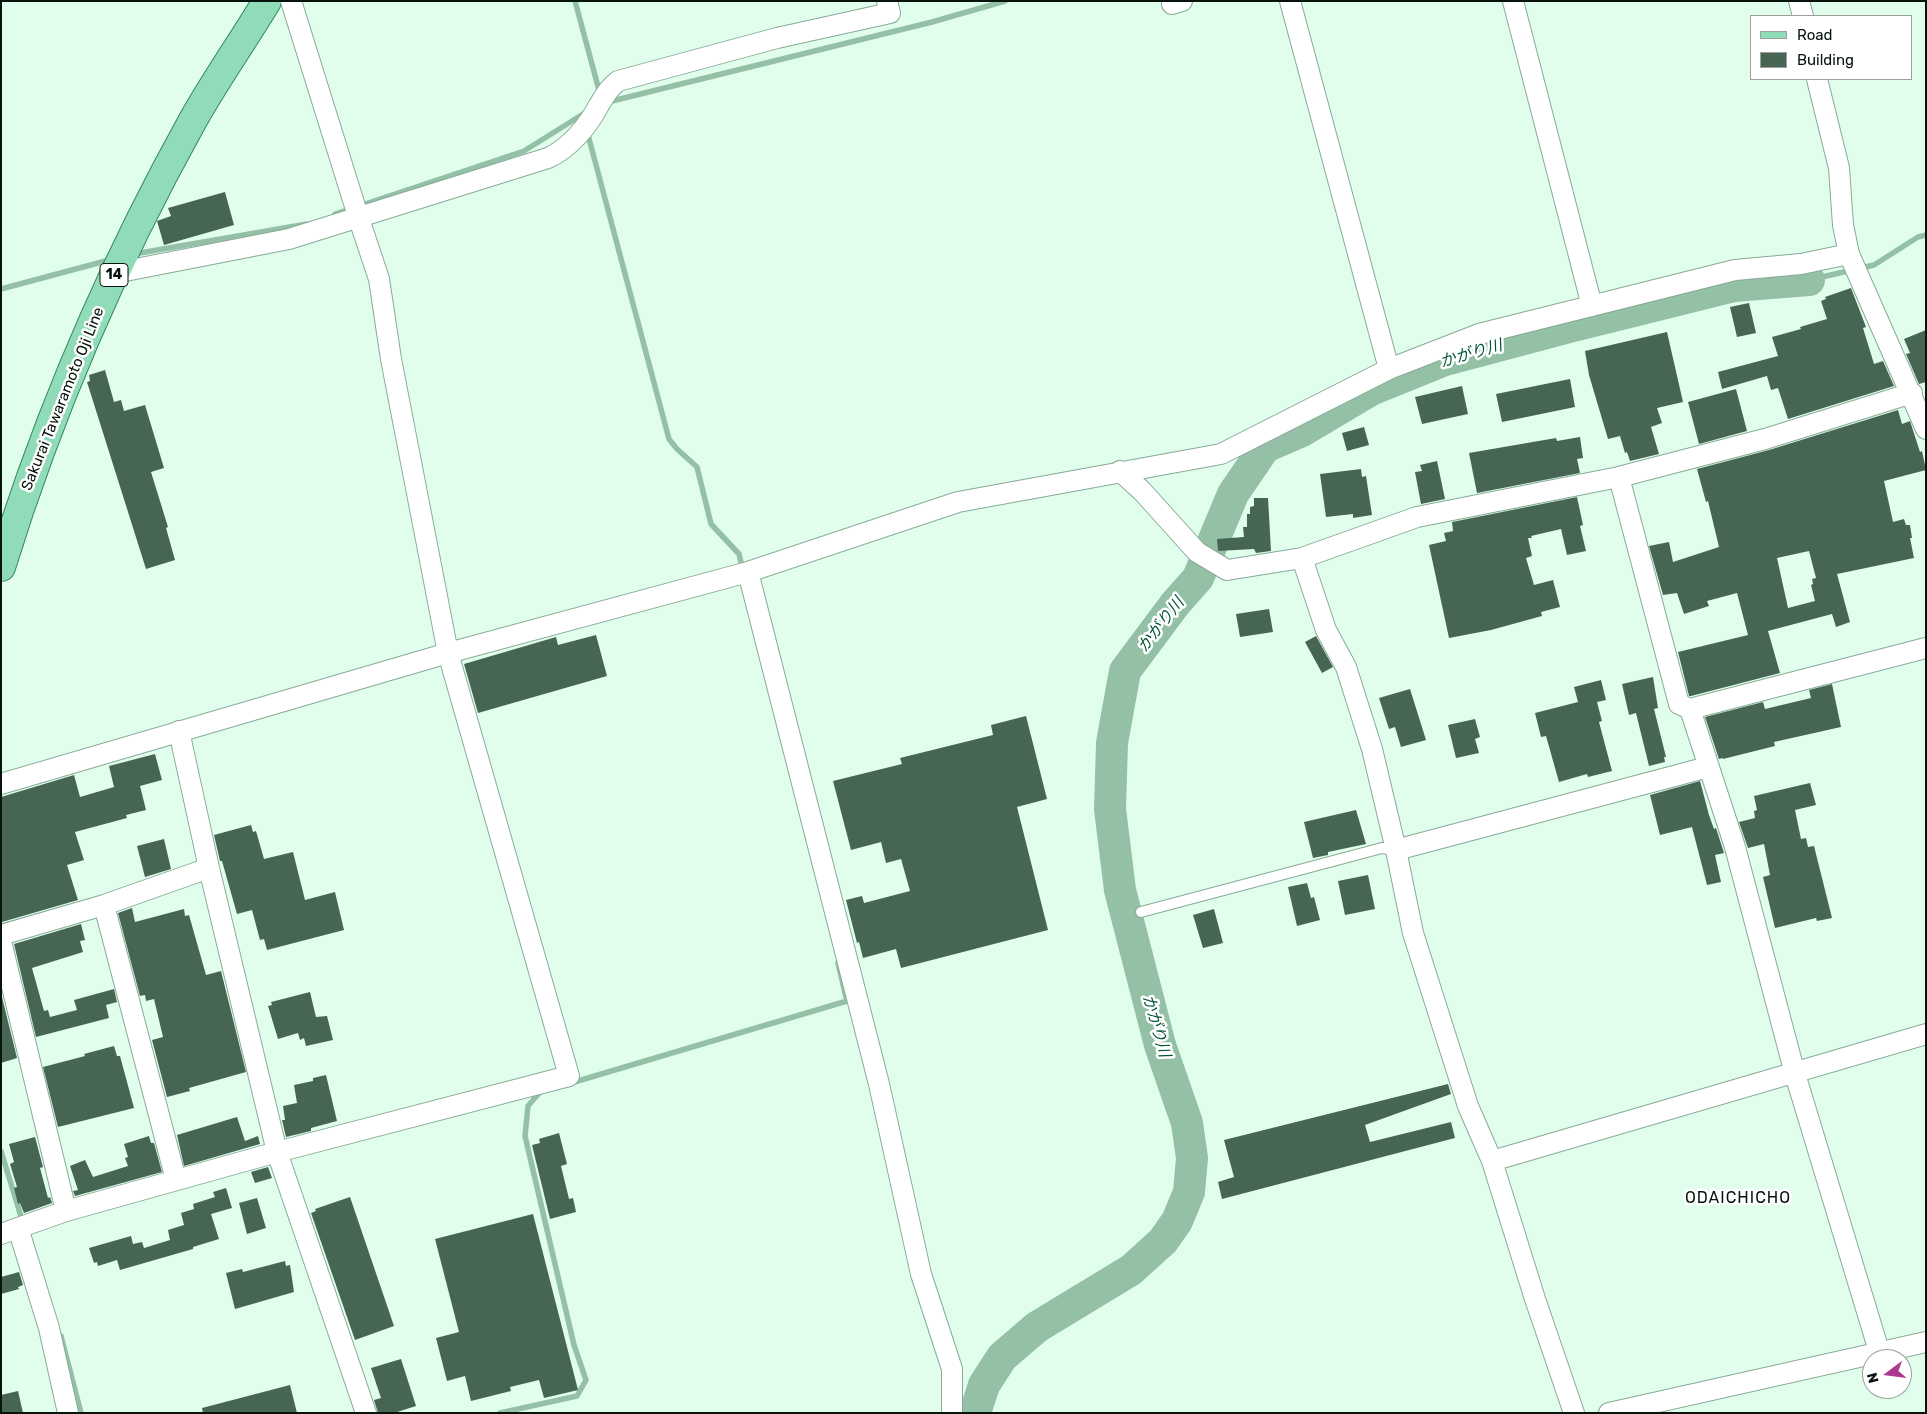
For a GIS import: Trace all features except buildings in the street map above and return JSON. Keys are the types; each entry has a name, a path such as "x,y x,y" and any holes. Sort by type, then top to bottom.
{"main road":[{"name":"Sakurai Tawaramoto Oji Line","path":"1,567 50,425 79,350 115,273 195,118 267,1"}],"street":[{"path":"68,1413 49,1328 10,1231 66,1211 176,1180 569,1076 448,653 391,359 380,279 359,219 292,1"},
{"path":"115,273 289,239 359,219 558,154 576,137 599,106 607,90 618,81 777,38 890,13 887,1"},
{"path":"1290,1 1389,370"},
{"path":"1513,1 1592,306"},
{"path":"1799,1 1803,15"},
{"path":"1817,80 1839,168 1842,225 1849,254 1926,428"},
{"path":"1,784 448,653 748,572 958,502 1120,471 1222,454 1389,370 1479,334 1735,270 1801,264 1849,254"},
{"path":"1120,471 1142,491 1197,552 1227,570 1295,557 1302,558 1417,517 1619,477 1765,439 1912,393"},
{"path":"1619,477 1679,704 1690,709 1926,648"},
{"path":"1302,558 1326,630 1346,667 1352,685 1372,749 1396,850 1413,934 1468,1106 1492,1161 1535,1299 1574,1413"},
{"path":"748,572 879,1084 921,1274 952,1369 952,1413"},
{"path":"1690,709 1735,847 1795,1074 1878,1349"},
{"path":"179,731 209,868 277,1152 366,1413"},
{"path":"1396,850 1708,767"},
{"path":"1,936 104,905 209,868"},
{"path":"104,905 176,1180"},
{"path":"1,941 66,1211"},
{"path":"1492,1161 1795,1074 1926,1034"},
{"path":"1889,1349 1926,1342"},
{"path":"1609,1413 1862,1355"}],"lane":[{"path":"1141,912 1382,848 1396,850"}],"waterway":[{"path":"575,1 600,94"},
{"path":"608,102 932,22 1005,1"},
{"path":"335,214 524,151 588,111"},
{"path":"587,131 669,439 697,467 711,524 739,554 743,571"},
{"path":"134,254 307,224"},
{"name":"かがり川","path":"1809,280 1874,265 1918,237 1926,235"},
{"path":"1,289 113,259"},
{"name":"かがり川","path":"975,1413 984,1385 1002,1357 1037,1327 1131,1270 1163,1241 1177,1221 1189,1192 1192,1158 1187,1123 1160,1045 1120,890 1110,809 1112,743 1125,671 1175,604 1198,578 1233,494 1265,447 1302,431 1371,390 1445,360 1734,286 1809,280"},
{"path":"571,1083 847,1001 838,963"},
{"path":"500,1413 577,1396 586,1380 574,1345 525,1136 528,1106 543,1091"},
{"path":"1,1151 23,1223"},
{"path":"61,1336 81,1413"}],"district":[{"name":"ODAICHICHO","path":"1738,1198"}]}
